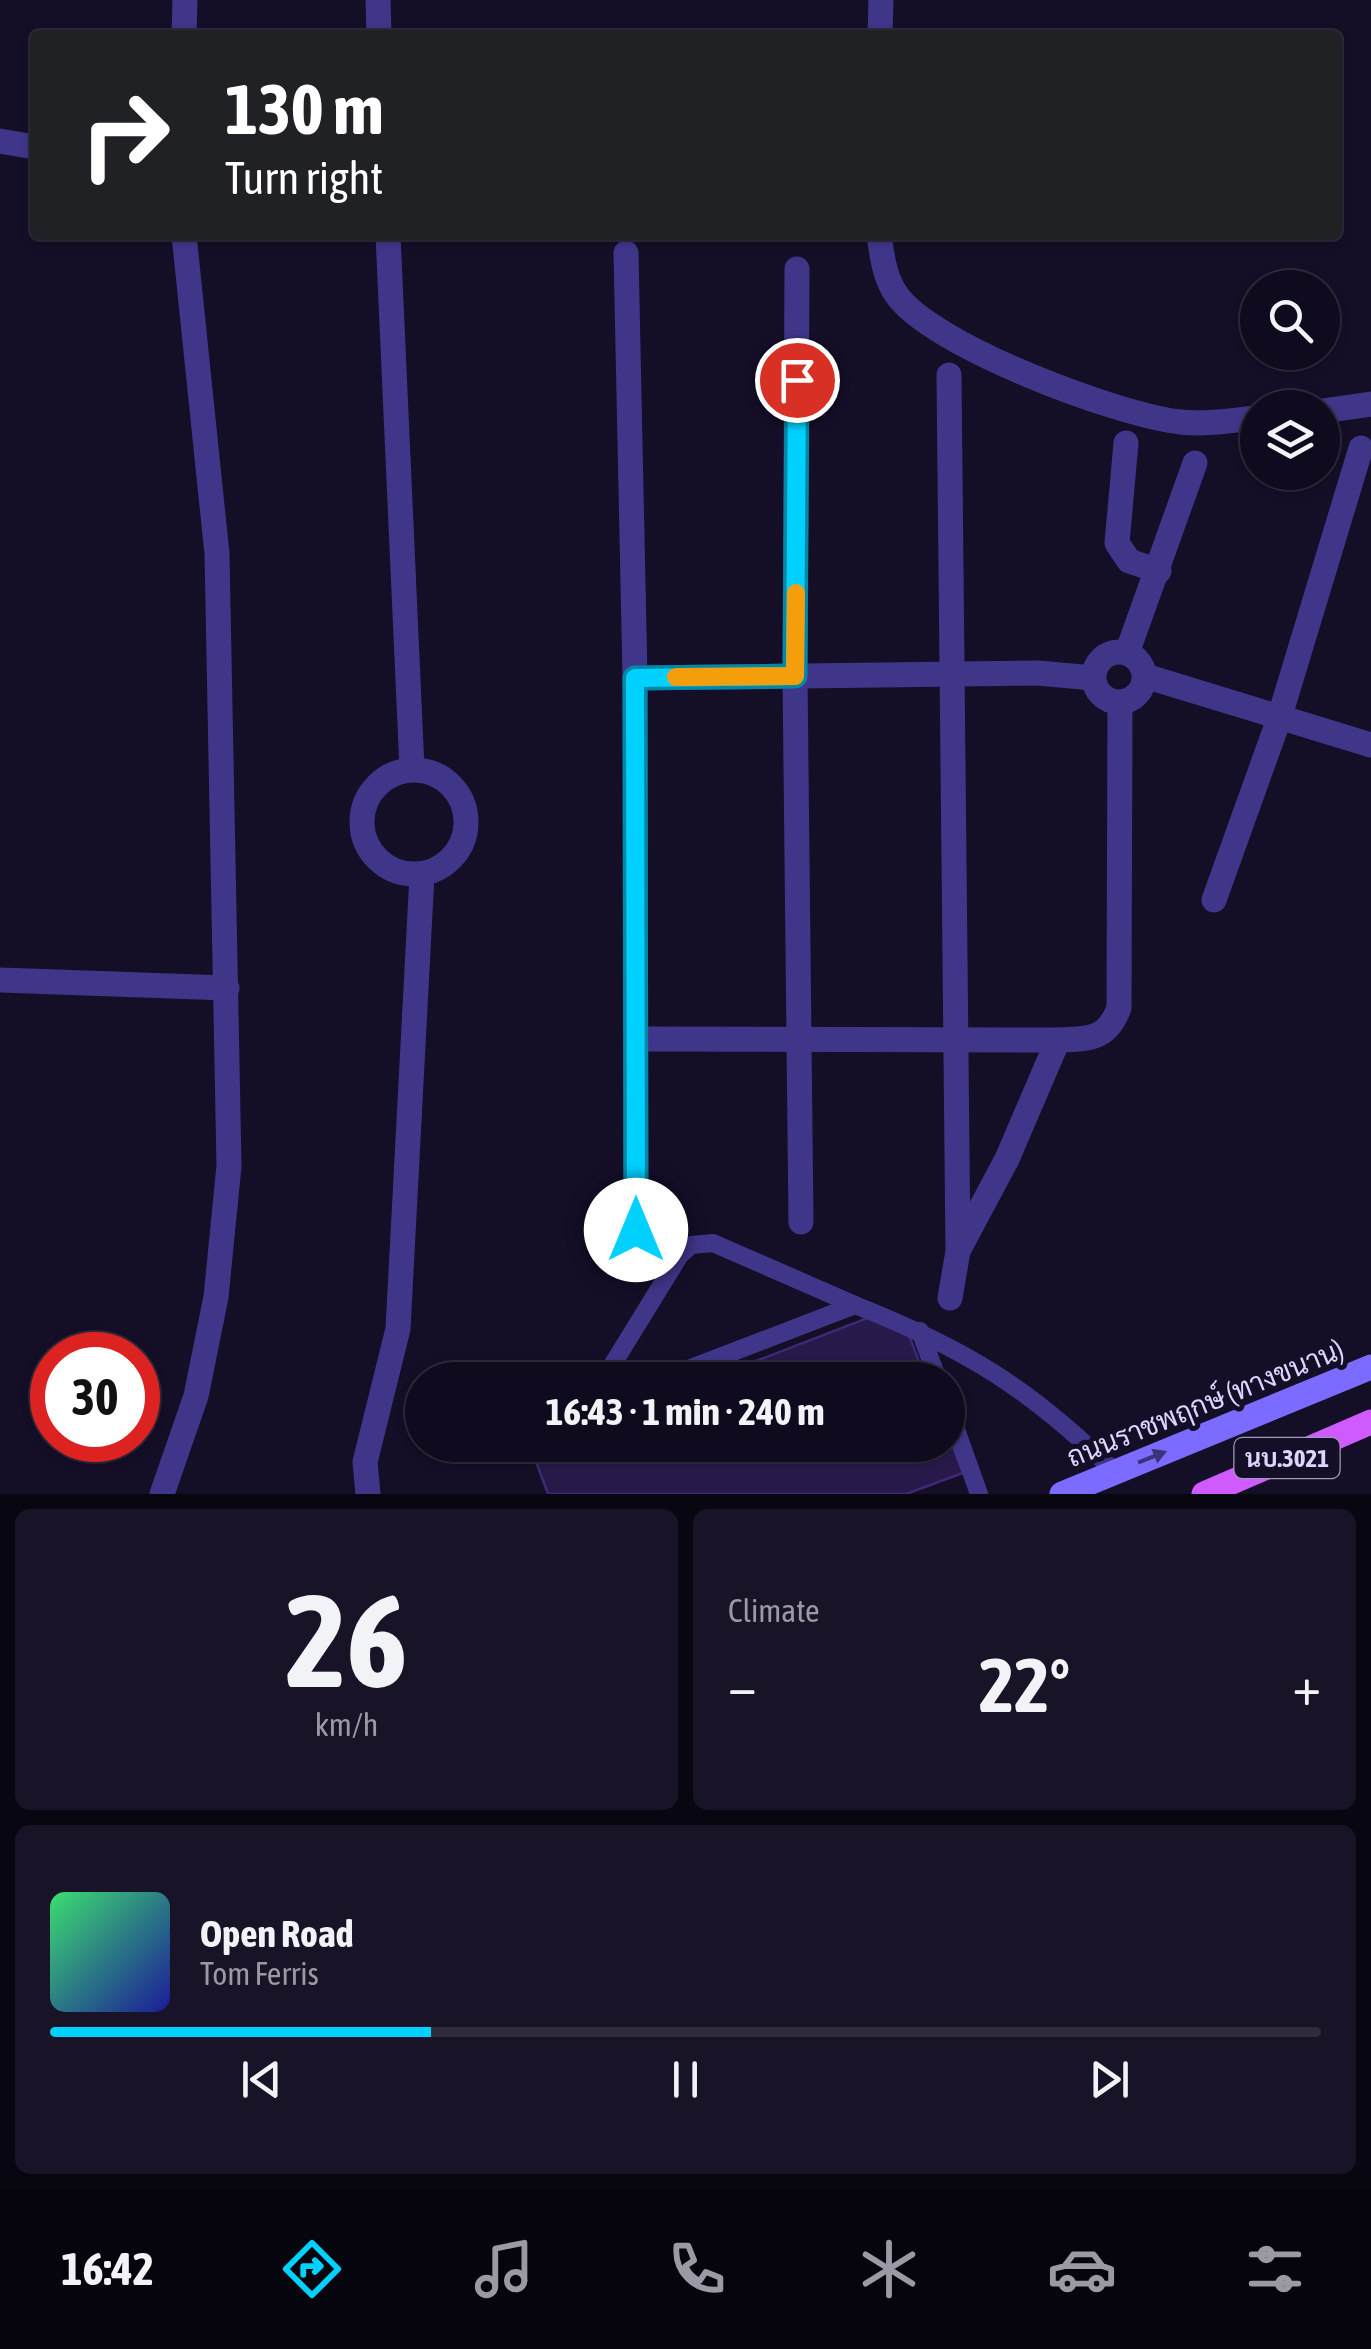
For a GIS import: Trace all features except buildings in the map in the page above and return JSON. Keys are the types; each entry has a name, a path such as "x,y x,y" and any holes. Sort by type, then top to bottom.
{"main road":[{"name":"ถนนราชพฤกษ์ (ทางขนาน)","path":"1062,1494 1371,1366"},
{"name":"นบ.3021","path":"1204,1494 1371,1422"}],"street":[{"path":"184,30 185,0"},
{"path":"378,0 379,30"},
{"path":"880,30 881,0"},
{"path":"0,140 30,147"},
{"path":"162,1494 196,1396 216,1297 228,1166 217,554 185,240"},
{"path":"388,240 412,769"},
{"path":"880,240 884,266 897,296 932,326 1005,366 1148,416 1182,422 1240,419"},
{"path":"626,252 635,678 636,1230"},
{"path":"798,270 795,676 801,1222"},
{"path":"948,375 952,1037 958,1252 950,1298"},
{"path":"1340,408 1371,404"},
{"path":"1126,443 1117,543 1129,561 1160,571"},
{"path":"1214,900 1279,719 1361,448"},
{"path":"1127,653 1160,571 1195,463"},
{"path":"1127,653 1136,658 1144,676 1138,694 1120,703 1102,696 1093,678 1100,660 1108,654 1127,653"},
{"path":"635,678 1038,673 1093,678"},
{"path":"1144,676 1371,746"},
{"path":"636,1040 1098,1038 1112,1026 1119,1008 1120,703"},
{"path":"412,769 438,774 458,792 467,817 463,844 446,864 422,875 394,872 371,854 361,828 366,799 384,778 412,769"},
{"path":"368,1494 365,1462 398,1329 422,875"},
{"path":"0,980 227,988"},
{"path":"958,1252 1007,1158 1058,1040"}],"lane":[{"path":"614,1362 680,1255 700,1242 712,1243 973,1356 1028,1393 1114,1472"},
{"path":"707,1362 855,1305"},
{"path":"920,1331 931,1362"},
{"path":"965,1455 979,1494"}],"slow traffic":[{"path":"676,677 795,676 796,593"}],"route":[{"path":"636,1230 635,678 795,676 797,380"}]}
